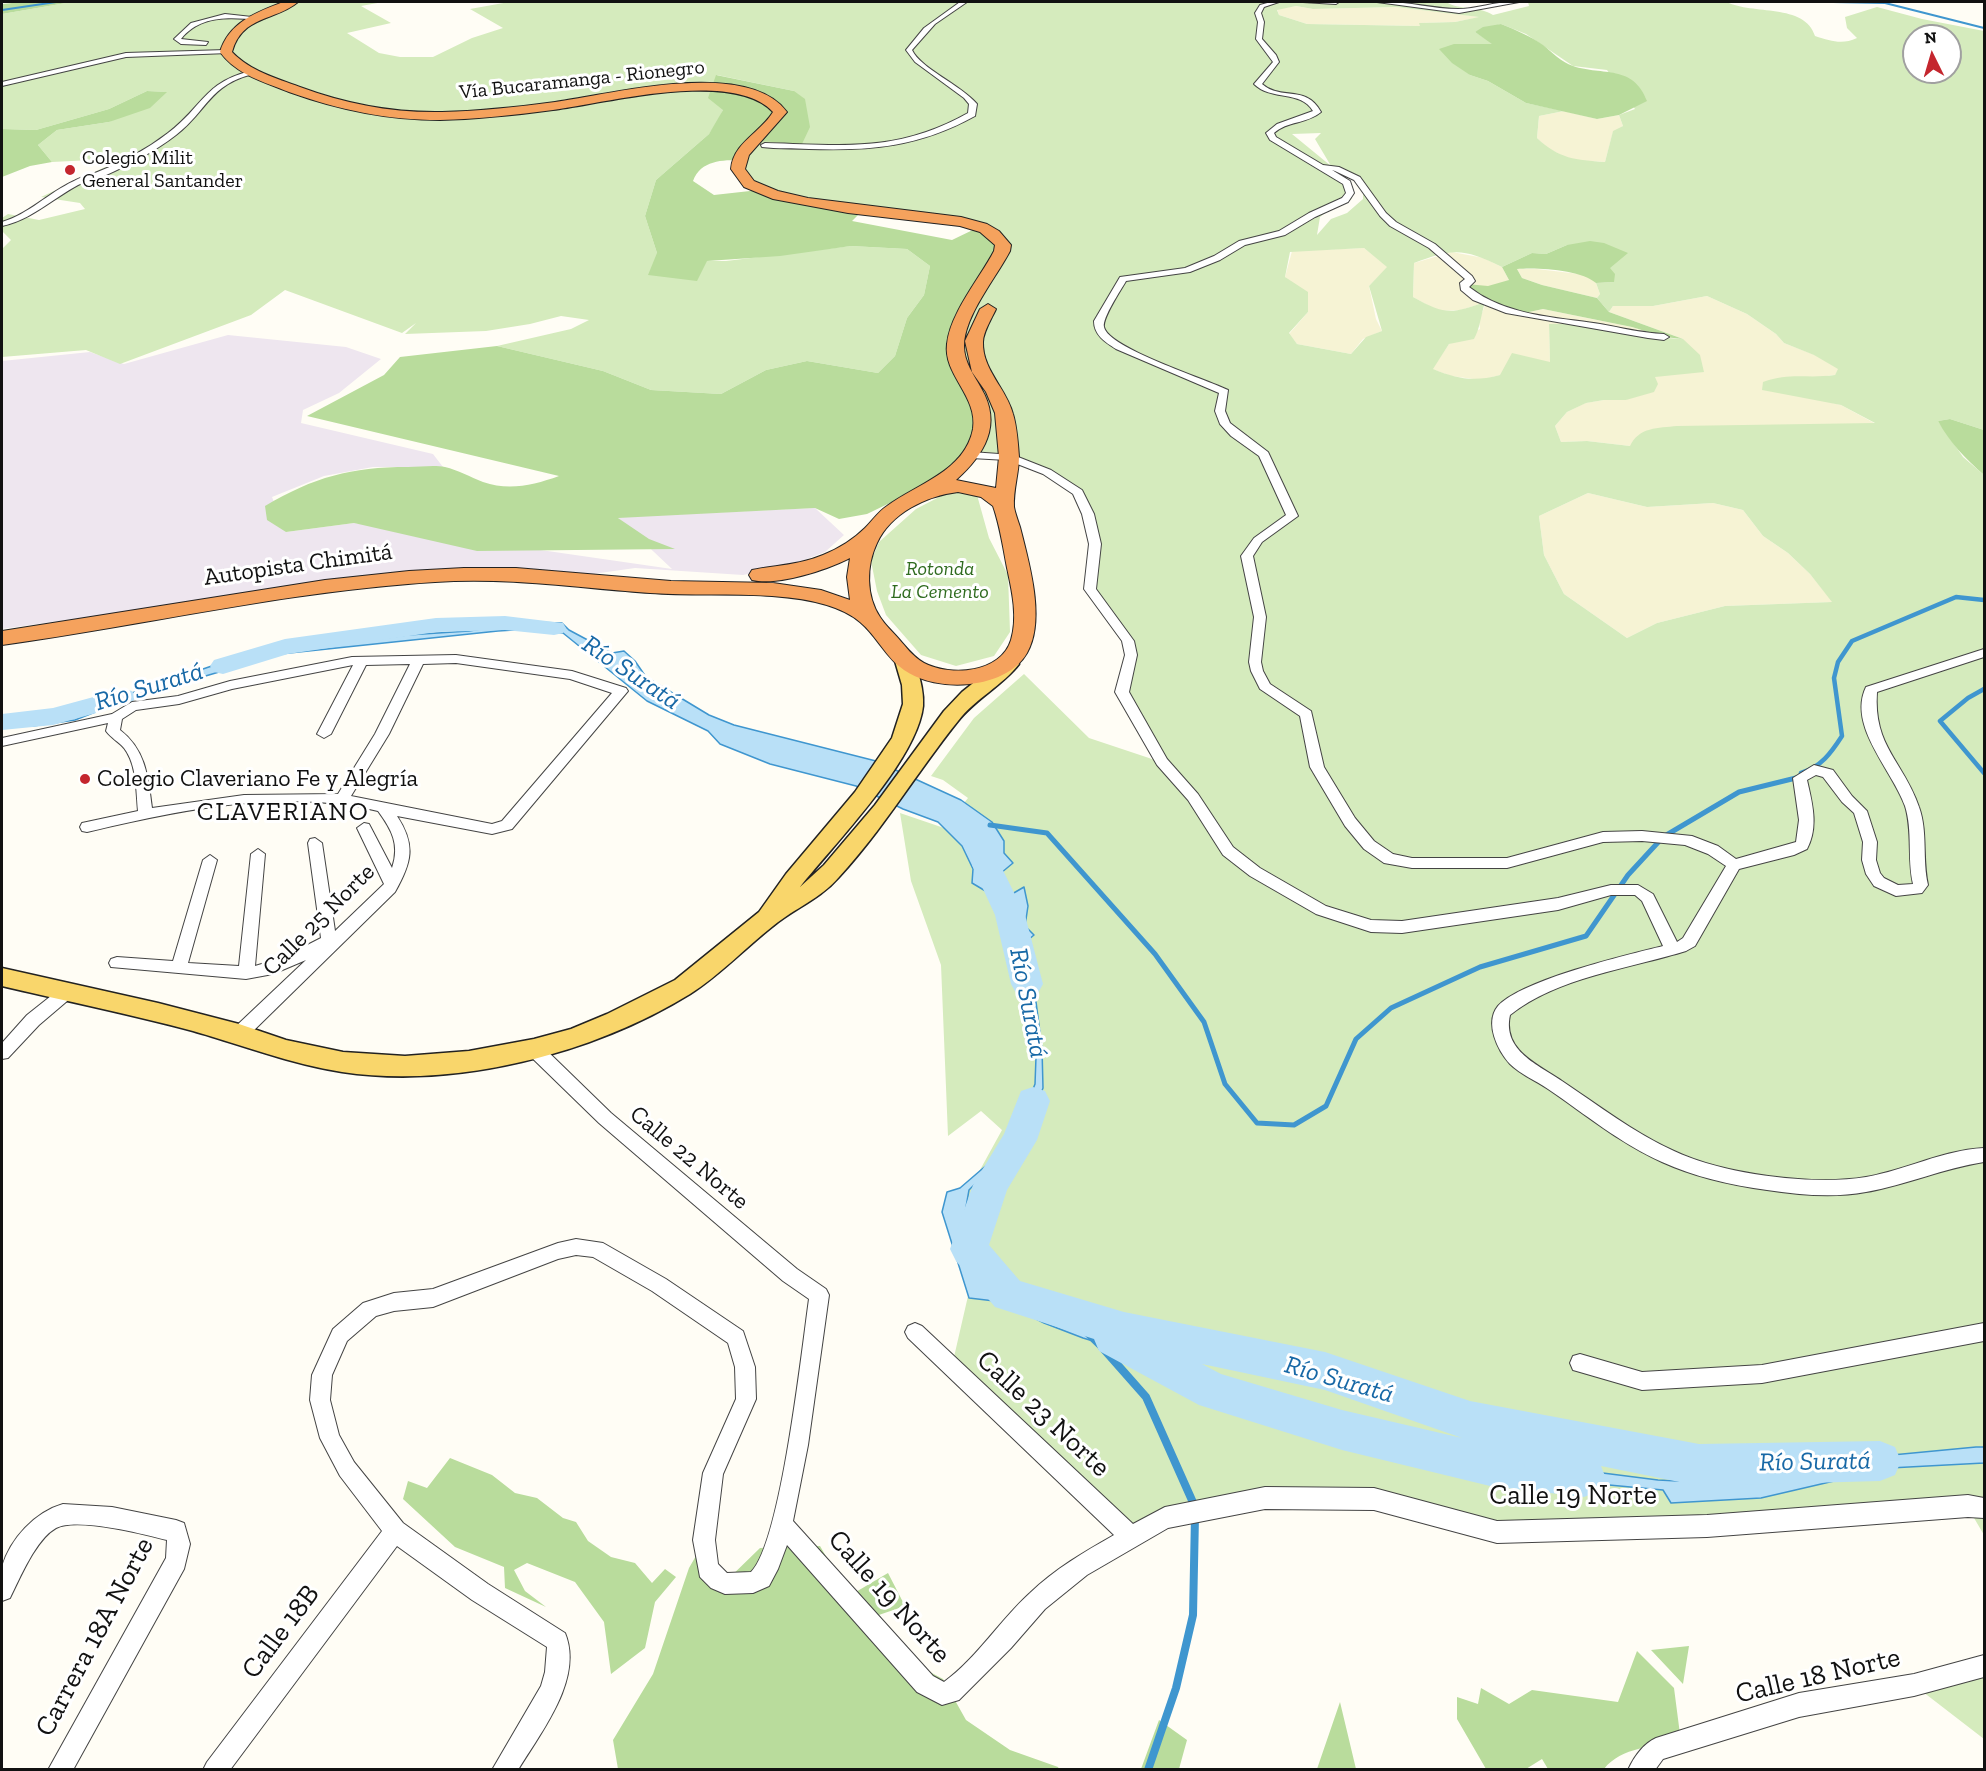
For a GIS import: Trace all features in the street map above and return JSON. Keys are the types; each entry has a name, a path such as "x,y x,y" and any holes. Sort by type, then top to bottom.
{"highway":[{"path":"226,48 237,31 292,2"},
{"name":"Vía Bucaramanga - Rionegro","path":"308,2 275,16 249,31 240,47 244,54 260,66 292,79 371,105 430,111 460,110 695,82 772,90 794,107 791,121 765,145 753,160 752,170 755,175 773,187 820,198 981,216 999,223 1013,233 1018,242"},
{"name":"Vía Bucaramanga - Rionegro","path":"226,48 235,62 251,73 336,104 361,110 416,115 494,112 695,86 731,89 769,100 780,112 776,120 747,148 740,159 738,169 741,177 759,190 783,198 836,207 969,223 993,233 1003,245 998,261 961,324 955,342 956,360 975,393 983,414 979,441 971,454 944,480 922,495"},
{"path":"993,300 974,341 981,372 995,392 1004,413 1009,458 1004,507"},
{"path":"966,486 988,492 999,498 1004,507 1026,604 1026,626 1020,645 1009,664 979,675 951,677 925,672 905,661 869,618 861,598 858,568 862,549 871,533 890,514 922,495 942,487 966,486"},
{"name":"Autopista Chimitá","path":"604,582 692,584 795,572 839,557 871,533"},
{"name":"Autopista Chimitá","path":"2,638 327,586 394,579 501,573 671,588 779,588 809,592 851,606 869,618"}],"main road":[{"path":"768,916 784,891 861,799 891,758 905,733 913,708 913,684 905,661"},
{"path":"2,977 239,1034 286,1050 343,1062 405,1066 469,1061 534,1049 576,1037 654,1003 682,987 768,916 813,890 832,872 883,810 951,716 969,696 1009,664"}],"street":[{"path":"765,145 880,147 906,143 932,135 972,114 973,104 964,93 929,71 910,54 909,50 914,40 949,10 964,2"},
{"path":"1276,2 1262,6 1258,13 1261,22 1259,39 1274,56 1276,62 1258,84 1264,90 1306,99 1314,105 1317,112 1309,118 1274,128 1270,133 1273,138 1347,183 1350,193 1345,201 1312,215 1282,233 1242,243 1217,258 1187,270 1123,279 1099,321 1099,329 1107,340 1126,351 1209,383 1224,392 1220,411 1225,424 1235,434 1264,454 1277,486 1290,508 1290,518 1258,540 1247,556 1260,616 1255,662 1260,679 1275,694 1306,714 1317,766 1350,822 1369,845 1389,859 1412,864 1507,863 1603,837 1642,836 1687,840 1713,850 1734,865"},
{"path":"1306,2 1336,2"},
{"path":"1380,2 1459,11 1516,2"},
{"path":"226,48 181,42 177,39 192,25 208,18 226,16 258,18"},
{"path":"2,84 111,57 226,48"},
{"path":"2,224 21,219 78,182 96,176 156,145 183,126 216,87 231,78 251,73"},
{"path":"1320,167 1344,169 1359,180 1393,224 1426,242 1469,278 1470,281 1465,283 1464,288 1474,298 1528,316 1555,322 1635,335 1664,337"},
{"path":"971,454 1009,458 1047,472 1078,492 1088,514 1095,544 1090,589 1130,647 1131,655 1122,692 1162,762 1192,797 1228,851 1246,867 1321,910 1371,926 1402,927 1529,910 1619,889 1638,890 1648,898 1673,949"},
{"path":"1984,653 1871,690 1869,701 1874,739 1897,776 1912,807 1919,845 1917,873 1921,885 1917,889 1896,891 1879,882 1869,860 1870,842 1860,811 1847,799 1828,773 1814,770 1800,778 1807,813 1806,835 1802,845 1789,851 1734,865 1689,942 1528,994 1512,1003 1502,1013 1500,1021 1500,1028 1511,1055 1529,1070 1667,1157 1720,1174 1782,1184 1865,1185 1951,1159 1984,1155"},
{"path":"2,742 116,717 132,706 178,700 249,680 361,661 456,659 572,675 621,691 507,825 501,828 492,829 342,799 303,798 251,800 145,813 87,827"},
{"path":"342,799 382,734 418,660"},
{"path":"324,734 361,661"},
{"path":"116,717 113,730 130,744 138,759 145,813"},
{"name":"Calle 25 Norte","path":"239,1034 392,884 399,870 404,838 383,808"},
{"path":"364,828 392,884"},
{"path":"315,843 329,940"},
{"path":"246,973 258,854"},
{"path":"179,967 210,860"},
{"path":"117,963 246,973 278,968 329,940 362,914"},
{"path":"2,1053 33,1020 67,992"},
{"name":"Calle 22 Norte","path":"534,1049 605,1118 790,1275 819,1296 793,1470 782,1524"},
{"path":"504,1770 553,1687 561,1652 557,1641 472,1586 395,1531 348,1468 330,1438 323,1419 320,1400 322,1375 340,1335 370,1309 394,1302 433,1298 558,1251 576,1247 596,1249 659,1285 736,1337 745,1367 746,1399 713,1473 704,1540 708,1569 722,1583 743,1585 761,1578 774,1556 782,1524"},
{"name":"Calle 23 Norte","path":"915,1332 1132,1538"},
{"path":"1580,1363 1642,1381 1762,1374 1984,1332"},
{"name":"Calle 19 Norte","path":"782,1524 925,1684 942,1694 951,1692 1003,1640 1037,1601 1079,1567 1165,1518 1265,1498 1374,1499 1497,1532 1707,1526 1976,1507"},
{"name":"Carrera 18A Norte","path":"2,1590 26,1548 41,1527 52,1518 67,1514 107,1518 176,1531 179,1537 176,1561 60,1770"},
{"name":"Calle 18B","path":"215,1770 395,1531"},
{"name":"Calle 18 Norte","path":"1640,1770 1656,1750 1799,1705 1914,1685 1984,1666"}],"shaded area":[{"path":"1296,6 1313,9 1396,7 1481,17 1455,22 1420,23 1421,26 1307,24 1279,15 1277,9"},
{"path":"1564,111 1597,119 1619,115 1623,126 1613,132 1605,162 1571,160 1547,148 1537,138 1539,116"},
{"path":"1364,248 1388,267 1369,286 1376,319 1382,331 1363,339 1351,354 1297,344 1289,334 1308,312 1285,277 1292,251"},
{"path":"1452,252 1484,258 1502,267 1509,280 1483,303 1461,310 1438,311 1413,297 1414,263"},
{"path":"1517,269 1588,275 1596,283 1600,294 1597,298 1542,285 1522,278"},
{"path":"1707,296 1747,314 1776,334 1784,343 1815,355 1839,369 1835,375 1809,378 1813,398 1841,405 1876,424 1750,426 1630,446 1587,441 1561,442 1555,426 1567,412 1585,403 1626,400 1654,377 1683,339 1609,312 1613,306 1653,306"},
{"path":"1486,303 1528,316 1529,312 1543,309 1632,327 1664,337 1572,324 1549,324 1550,362 1481,380 1451,376 1432,369 1449,344 1480,329 1479,320"},
{"path":"228,335 346,347 381,359 339,393 303,410 301,423 433,454 443,467 373,467 324,476 272,497 286,532 354,523 672,569 617,517 815,508 844,535 825,552 794,564 743,575 635,568 593,574 522,568 466,569 188,603 2,629 2,361 90,352 124,364"},
{"path":"1588,493 1647,507 1713,503 1743,510 1763,536 1788,553 1810,574 1833,602 1725,606 1657,623 1627,638 1564,594 1544,555 1539,516"}],"green space":[{"path":"72,2 383,2 361,6 391,23 347,33 379,53 400,57 433,57 472,38 503,28 470,9 509,2 1446,2 1482,10 1493,15 1529,6 1528,2 1727,2 1738,6 1789,14 1801,19 1815,36 1836,42 1857,38 1847,28 1845,17 1877,7 1948,24 1902,24 1902,84 1962,84 1962,27 1984,31 1984,430 1950,419 1938,421 1963,457 1984,475 1984,1535 1967,1506 1497,1532 1339,1497 1133,1530 954,1357 968,1296 964,1199 1002,1130 981,1111 948,1136 941,965 911,881 900,813 944,828 968,798 943,780 931,776 974,718 1024,674 1089,738 1158,761 1123,683 1125,634 1092,599 1098,543 1069,484 1009,457 971,455 956,360 993,233 904,214 759,190 738,169 794,91 717,75 723,110 717,123 709,134 656,180 645,216 657,253 707,261 726,261 851,246 907,249 930,266 924,295 907,318 895,356 878,373 807,361 766,370 721,394 651,390 603,371 497,346 571,329 589,320 561,316 486,331 405,334 416,323 402,333 285,290 251,315 120,364 86,350 2,357 2,249 11,240 2,231 2,218 8,214 39,220 85,209 80,203 41,197 116,162 111,159 52,162 38,145 57,130 109,122 166,92 147,91 109,109 36,130 2,129 2,14","holes":["1296,6 1313,9 1396,7 1479,17 1455,22 1419,23 1420,26 1307,24 1279,15 1277,10","1501,24 1526,34 1573,66 1607,70 1635,109 1619,115 1623,126 1613,131 1605,162 1568,157 1553,150 1537,138 1539,116 1564,111 1526,103 1488,81 1470,75 1454,44 1494,44 1475,32","1321,133 1315,139 1331,166 1292,134","1334,169 1363,182 1363,199 1347,213 1331,219 1317,235 1320,217 1330,209 1352,199 1344,182","1567,245 1614,282 1596,283 1600,294 1597,298 1609,312 1613,306 1653,306 1707,296 1747,314 1776,334 1784,343 1814,355 1838,369 1835,375 1790,376 1773,379 1763,382 1762,390 1841,405 1875,423 1677,426 1644,432 1638,435 1630,446 1587,441 1561,442 1555,426 1567,412 1586,403 1626,400 1654,392 1658,384 1655,377 1704,372 1700,355 1683,339 1635,336 1572,324 1549,324 1550,362 1512,353 1500,375 1474,379 1458,377 1433,369 1449,344 1474,339 1485,302 1464,309 1448,311 1433,307 1413,297 1414,263 1458,252 1478,256 1502,267 1532,253 1546,254","1364,248 1387,267 1369,286 1382,331 1366,337 1351,354 1297,344 1289,333 1308,312 1308,292 1285,277 1290,252","1588,493 1647,507 1713,503 1743,510 1763,536 1788,553 1810,574 1832,602 1725,606 1657,623 1627,638 1564,594 1544,555 1539,516"]},
{"path":"72,2 2,14 2,4"},
{"path":"1501,24 1533,39 1569,64 1625,76 1634,81 1647,101 1619,115 1597,119 1526,103 1488,81 1470,75 1452,63 1439,49 1454,44 1492,44 1475,32 1483,27"},
{"path":"716,75 794,91 805,99 810,127 802,144 758,141 742,160 720,161 701,169 693,181 714,195 759,190 862,211 852,221 952,240 981,226 1003,245 955,342 983,414 971,455 929,484 867,514 839,519 815,508 618,518 649,539 675,549 477,551 354,523 286,532 267,520 265,506 283,496 317,481 368,469 441,466 483,482 502,486 531,484 559,476 307,416 384,375 400,357 497,346 603,371 651,390 721,394 766,370 807,361 878,373 895,356 907,318 924,295 930,266 907,249 851,246 780,256 707,261 697,281 648,275 657,253 645,216 656,180 709,134 723,110 708,98"},
{"path":"147,91 167,92 150,108 109,122 57,130 38,145 52,162 30,166 2,177 2,129 36,130 109,109"},
{"path":"1590,241 1604,243 1628,253 1610,268 1615,274 1614,282 1596,283 1581,275 1559,270 1517,269 1522,278 1597,298 1609,312 1683,339 1664,337 1632,327 1543,309 1529,312 1528,316 1474,298 1466,284 1488,286 1509,280 1502,267 1532,253 1546,254 1567,245"},
{"path":"1950,419 1984,430 1984,475 1958,450 1938,421"},
{"name":"Rotonda La Cemento","path":"968,491 977,495 989,538 1008,575 1010,632 994,656 956,666 921,655 886,615 877,591 871,561 879,542 916,509 943,495"},
{"path":"450,1458 492,1475 515,1493 537,1498 563,1518 576,1522 588,1541 611,1557 635,1563 652,1583 665,1569 676,1577 655,1602 645,1648 611,1674 604,1622 575,1582 527,1563 514,1570 525,1591 546,1607 505,1588 504,1567 455,1547 403,1499 408,1481 427,1488"},
{"path":"708,1535 723,1584 760,1548 820,1546 849,1596 888,1573 905,1606 873,1617 898,1655 943,1679 966,1720 1010,1750 1059,1769 618,1769 613,1740 653,1674 689,1568"},
{"path":"1689,1646 1683,1684 1651,1650"},
{"path":"1637,1651 1674,1688 1681,1742 1650,1746 1629,1752 1611,1762 1604,1769 1548,1769 1542,1759 1526,1769 1486,1769 1457,1719 1457,1697 1478,1704 1481,1688 1509,1704 1532,1690 1618,1702"},
{"path":"1984,1667 1984,1739 1914,1685"},
{"path":"1340,1702 1356,1769 1317,1769"},
{"path":"1159,1720 1187,1740 1179,1769 1141,1769"}],"water":[{"path":"525,622 562,623 569,630 612,653 624,651 635,661 646,677 709,715 734,725 876,761 961,800 992,822 1004,841 1004,853 1013,863 1001,873 1012,894 1024,887 1028,906 1025,926 1034,935 1028,940 1042,1048 1043,1088 1029,1124 1014,1145 969,1190 965,1213 971,1266 987,1284 1012,1298 1042,1310 1073,1328 1101,1334 1112,1324 1138,1326 1159,1342 1282,1366 1432,1417 1499,1437 1587,1471 1658,1480 1717,1483 1871,1457 1976,1447 1984,1447 1984,1463 1890,1468 1761,1498 1671,1503 1663,1490 1557,1483 1533,1461 1274,1368 1202,1358 1142,1346 1123,1350 1044,1323 1003,1302 969,1298 942,1212 947,1192 960,1188 996,1157 1018,1127 1035,1084 1036,1057 1032,1023 1020,1008 1029,996 1021,978 1015,949 1023,937 1014,927 1009,905 972,883 973,869 962,846 938,822 903,809 856,786 770,764 720,744 708,731 647,701 563,633 530,629 498,631 280,654 131,698 75,720 33,726 2,725 2,720 38,720 142,690 232,659 407,635 469,631"}],"waterway":[{"path":"2,10 56,2"},
{"path":"1833,2 1885,3 1984,28"},
{"path":"1800,778 1801,773 1825,759 1842,736 1834,678 1838,662 1852,641 1956,597 1984,600"},
{"name":"Río Suratá","path":"223,666 285,647 436,625 505,623 554,628"},
{"path":"1984,689 1968,698 1940,721 1984,773"},
{"name":"Río Suratá","path":"2,722 53,716 123,697"},
{"path":"990,825 1047,833 1155,954 1204,1022 1225,1084 1257,1123 1294,1125 1326,1106 1356,1039 1391,1008 1480,967 1586,936 1628,875 1663,837 1739,792 1800,777"},
{"name":"Río Suratá","path":"987,865 1010,915 1027,984"},
{"name":"Río Suratá","path":"1033,1101 1019,1140 991,1185 969,1249 1008,1295 1124,1330 1325,1371 1470,1421 1699,1465 1880,1461"},
{"path":"1067,1313 1101,1346 1146,1397 1195,1507"},
{"path":"1113,1338 1213,1391 1342,1430 1490,1465 1584,1476"},
{"path":"1148,1770 1176,1688 1193,1615 1195,1516"}],"place":[{"name":"Colegio Milit General Santander","path":"70,170"},
{"name":"Colegio Claveriano Fe y Alegría","path":"85,779"}],"district":[{"name":"CLAVERIANO","path":"283,813"}]}
